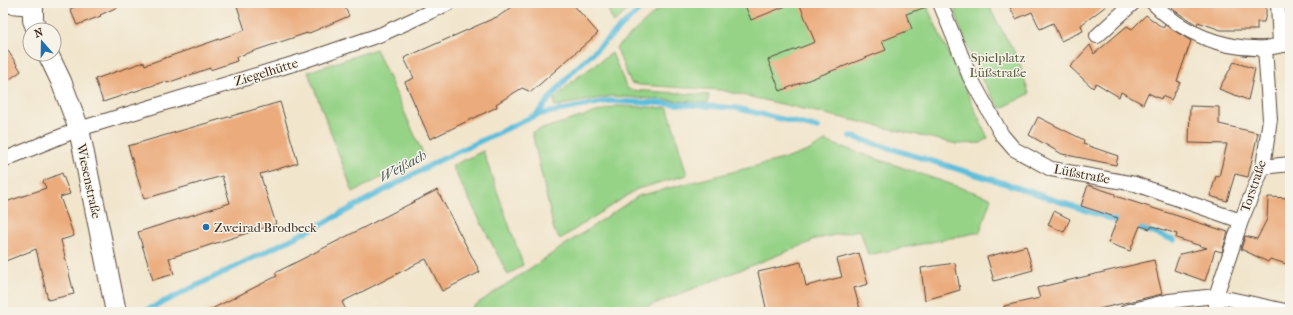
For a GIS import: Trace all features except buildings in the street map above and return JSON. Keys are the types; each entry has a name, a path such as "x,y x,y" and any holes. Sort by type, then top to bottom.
{"street":[{"name":"Ziegelhütte","path":"3,160 79,129 320,55 382,34 449,3"},
{"name":"Lüßstraße","path":"940,3 970,77 1002,135 1014,149 1051,169 1135,184 1241,221"},
{"path":"1097,36 1133,3"},
{"path":"1153,3 1162,12 1181,26 1208,40 1236,47 1265,48 1285,45 1278,3"},
{"path":"3,4 33,4 34,22"},
{"name":"Torstraße","path":"1216,312 1216,296 1241,221 1262,167 1270,119 1265,48"},
{"name":"Wiesenstraße","path":"52,62 61,81 79,129 116,311"},
{"path":"1262,167 1290,164"},
{"path":"1126,312 1169,300 1216,296 1290,312"}],"green space":[{"path":"605,3 635,3 614,23"},
{"path":"665,3 926,3 988,138 981,143 957,144 720,90 640,85 631,83 616,48"},
{"name":"Spielplatz Lüßstraße","path":"953,3 989,3 992,13 1018,58 1029,94 1000,109 983,82 962,34"},
{"path":"376,49 424,156 353,192 308,72"},
{"path":"612,53 626,86 630,90 709,95 708,103 612,96 555,106 554,99 575,79"},
{"path":"616,106 668,108 687,175 637,189 560,239 554,230 532,132"},
{"path":"825,141 991,198 980,232 868,255 860,230 811,240 811,242 634,312 465,312 638,196 791,157 808,151"},
{"path":"483,151 523,265 508,275 452,166"}],"waterway":[{"name":"Weißach","path":"143,312 324,223 436,162 536,115 572,72 647,3"},
{"path":"536,115 608,101 675,104 736,108 818,128"},
{"path":"850,136 1013,186 1123,223"},
{"path":"1133,226 1174,240"}],"place":[{"name":"Zweirad Brodbeck","path":"206,227"}]}
